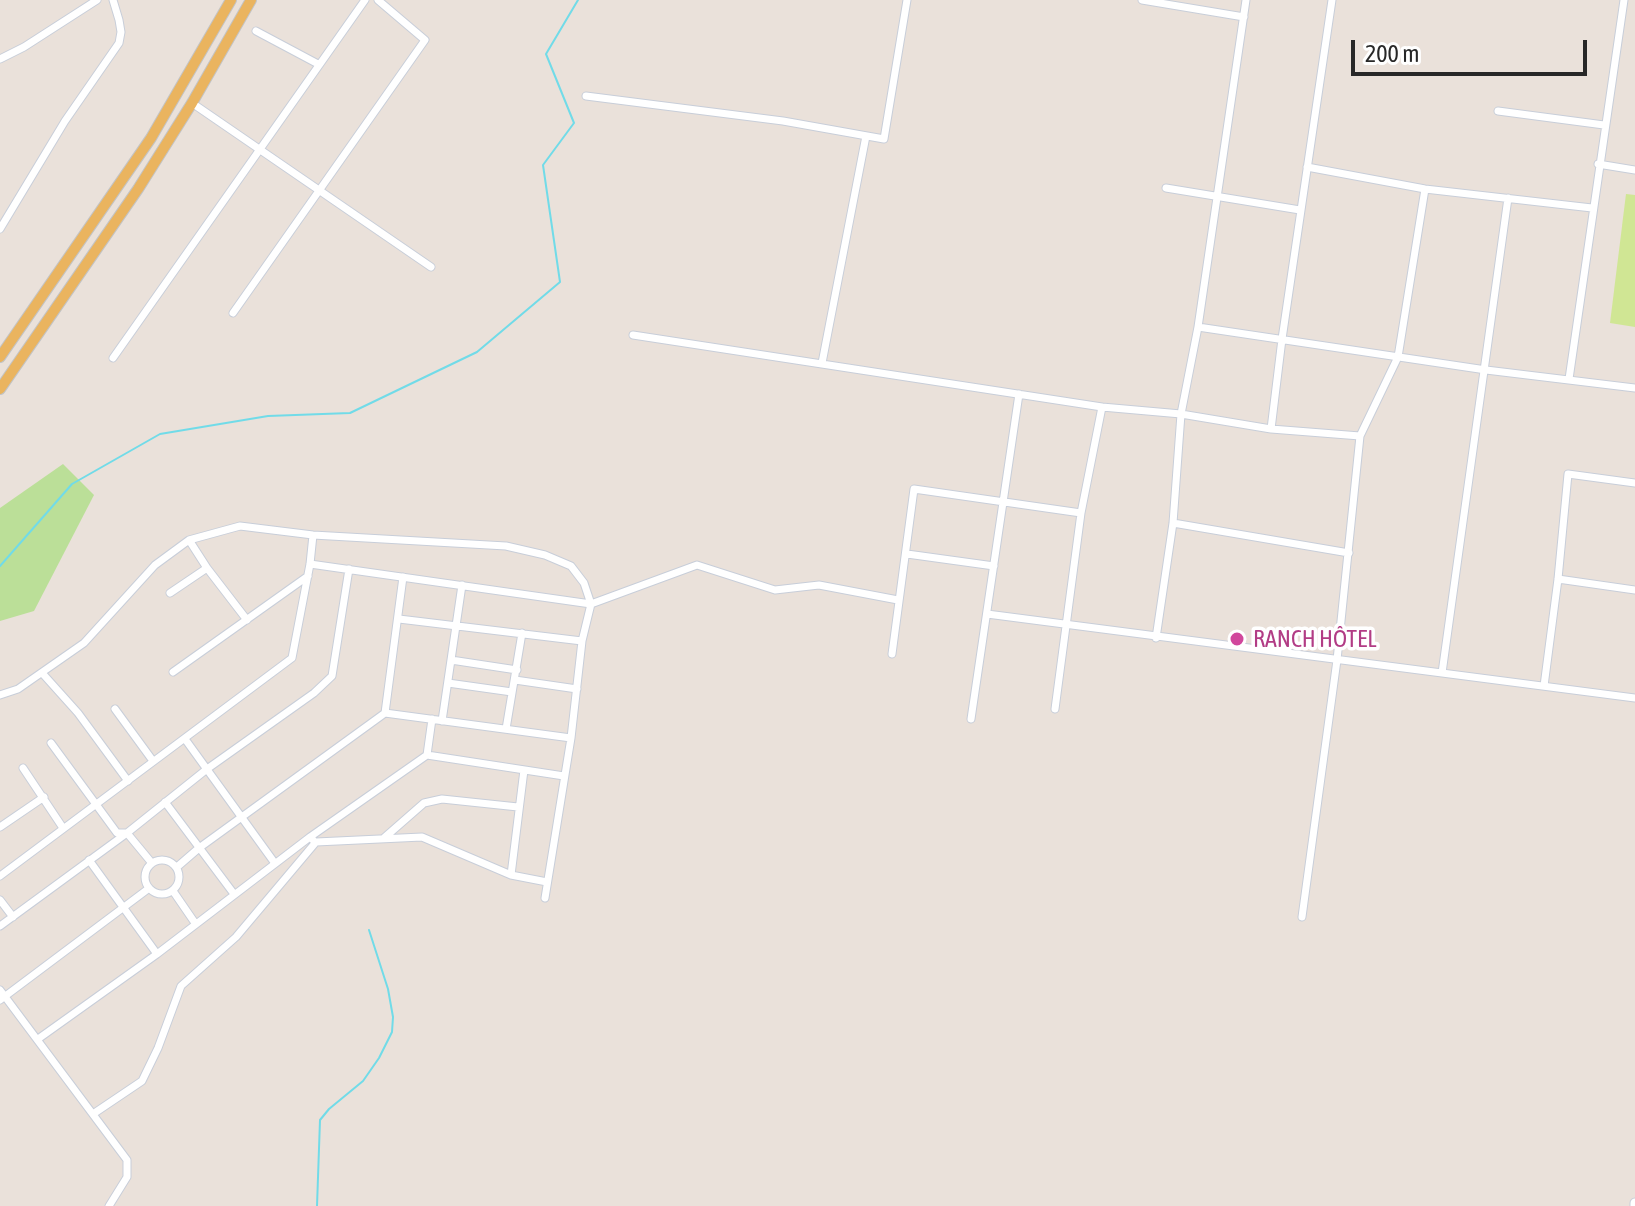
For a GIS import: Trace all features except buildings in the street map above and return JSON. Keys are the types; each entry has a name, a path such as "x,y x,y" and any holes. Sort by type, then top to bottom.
{"main road":[{"path":"0,357 151,138 231,0"},
{"path":"0,389 138,189 251,0"}],"street":[{"path":"0,59 97,0"},
{"path":"0,229 65,121 119,43 121,32 113,0"},
{"path":"113,358 365,0"},
{"path":"233,313 425,40 378,0"},
{"path":"586,96 783,121 884,139 907,0"},
{"path":"1142,0 1244,17"},
{"path":"1156,638 1173,523 1181,414 1198,327 1246,0"},
{"path":"1271,429 1332,0"},
{"path":"1569,379 1624,0"},
{"path":"256,31 318,64"},
{"path":"192,103 431,267"},
{"path":"1498,111 1604,125"},
{"path":"822,363 866,136"},
{"path":"1598,164 1635,170"},
{"path":"1307,167 1425,189 1592,208"},
{"path":"1166,188 1300,210"},
{"path":"1302,917 1337,660 1360,436 1398,357 1425,189"},
{"path":"1442,673 1508,198"},
{"path":"0,208 6,220"},
{"path":"1198,327 1486,370 1635,388"},
{"path":"633,335 1102,407 1181,414 1271,429 1360,436"},
{"path":"971,719 1019,394"},
{"path":"1055,709 1081,513 1102,407"},
{"path":"1544,686 1568,474 1635,483"},
{"path":"892,654 914,489 1081,513"},
{"path":"1173,523 1349,553"},
{"path":"0,695 18,689 43,674 84,643 155,565 189,540 240,526 313,535 506,546 545,555 571,566 584,583 591,604 582,641 571,738 545,898"},
{"path":"0,876 292,658 313,535"},
{"path":"189,540 247,620"},
{"path":"907,554 994,566"},
{"path":"310,564 591,604 697,565 775,590 819,585 898,600"},
{"path":"170,593 207,568"},
{"path":"0,926 127,833 207,769 314,693 332,676 349,569"},
{"path":"173,672 308,576"},
{"path":"385,713 403,577"},
{"path":"1558,579 1635,590"},
{"path":"442,721 462,585"},
{"path":"987,614 1635,698"},
{"path":"399,619 582,641"},
{"path":"506,729 522,633"},
{"path":"451,660 517,670"},
{"path":"43,674 78,713 128,781"},
{"path":"515,680 577,689"},
{"path":"448,683 512,692"},
{"path":"115,709 153,761"},
{"path":"177,867 385,713 571,738"},
{"path":"38,1039 157,954 274,862 313,840 427,755 432,719"},
{"path":"185,739 274,862"},
{"path":"51,743 117,833 127,833"},
{"path":"427,755 564,776"},
{"path":"23,768 63,828"},
{"path":"511,875 524,770"},
{"path":"0,827 44,797"},
{"path":"384,838 424,803 442,799 518,807"},
{"path":"165,802 234,894"},
{"path":"127,833 151,862"},
{"path":"93,1114 142,1081 181,986 236,937 313,840 422,837 511,875 547,882"},
{"path":"165,858 177,867 180,880 173,891 160,895 148,889 143,875 151,862 165,858"},
{"path":"89,860 157,954"},
{"path":"109,1206 127,1177 127,1160 2,995 148,889"},
{"path":"173,891 195,923"},
{"path":"0,900 13,917"}],"green space":[{"path":"1626,194 1635,195 1635,327 1610,323"},
{"path":"63,464 94,495 34,611 0,621 0,508"}],"waterway":[{"path":"0,566 72,484 160,434 268,416 350,413 477,352 560,282 543,165 574,123 546,54 578,0"},
{"path":"317,1206 320,1120 363,1081 392,1032 388,989 369,930"}],"place":[{"name":"RANCH HÔTEL","path":"1237,639"}]}
